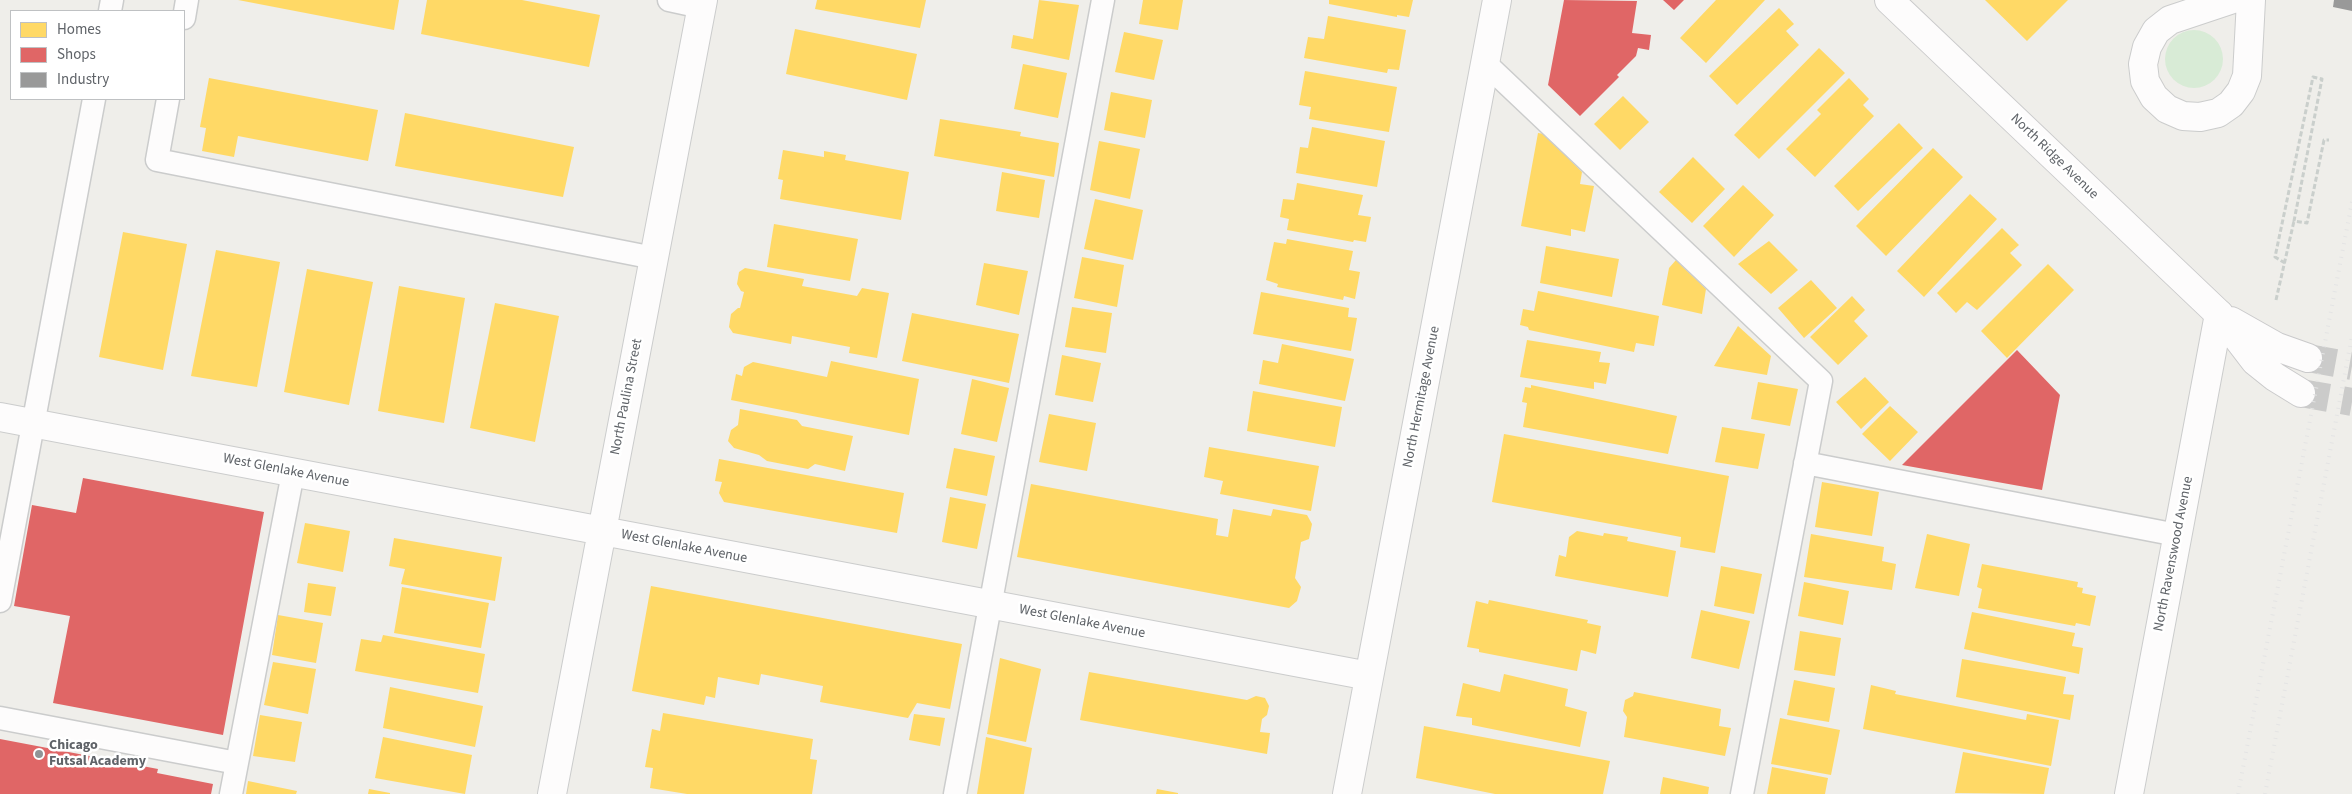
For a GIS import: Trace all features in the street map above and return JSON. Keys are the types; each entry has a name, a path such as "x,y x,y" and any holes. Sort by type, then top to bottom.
{"street":[{"name":"North Hermitage Avenue","path":"1347,794 1497,0"},
{"name":"North Ridge Avenue","path":"1889,0 2219,314 2256,361 2275,377 2301,393"},
{"path":"2230,0 2170,20 2156,32 2147,46 2143,64 2146,81 2154,97 2167,109 2183,116 2200,117 2218,113 2231,104 2241,91 2246,76 2251,0"},
{"name":"North Paulina Street","path":"552,794 702,3"},
{"name":"North Ridge Avenue","path":"2219,314 2277,347 2308,358"},
{"name":"North Ravenswood Avenue","path":"2129,794 2219,314"},
{"name":"West Glenlake Avenue","path":"0,417 1369,676"}],"lane":[{"path":"669,0 702,3"},
{"path":"955,794 1103,0"},
{"path":"1485,63 1821,381 1742,794"},
{"path":"0,601 94,100"},
{"path":"168,100 157,160 654,258"},
{"path":"1805,463 2178,535"},
{"path":"231,794 293,473"},
{"path":"0,718 237,763"}],"path":[{"path":"2276,300 2285,263 2294,221 2322,79 2312,78 2275,257 2285,263"},
{"path":"2294,221 2307,223 2324,140 2329,140"}],"green space":[{"path":"2194,30 2205,32 2218,43 2223,59 2221,70 2210,83 2194,88 2183,86 2170,75 2165,59 2167,48 2178,35"}],"building: Homes":[{"path":"238,0 399,0 394,30"},
{"path":"427,0 522,0 600,15 589,67 421,34"},
{"path":"817,0 926,0 920,28 815,9"},
{"path":"1039,0 1079,5 1069,60 1011,48 1013,35 1033,39"},
{"path":"1143,0 1183,0 1178,30 1139,24"},
{"path":"1329,0 1413,0 1409,17 1397,15 1397,17 1329,4"},
{"path":"1716,0 1765,0 1706,63 1680,38"},
{"path":"1985,0 2068,0 2027,41"},
{"path":"1779,8 1794,24 1786,31 1799,45 1737,105 1709,76"},
{"path":"1328,16 1406,30 1399,70 1388,69 1387,73 1304,58 1308,37 1324,39"},
{"path":"795,29 917,54 907,100 786,74"},
{"path":"1124,32 1163,40 1154,80 1115,72"},
{"path":"1819,48 1845,73 1759,159 1734,135"},
{"path":"1023,64 1067,73 1058,118 1014,109"},
{"path":"1305,71 1397,87 1389,132 1309,119 1311,107 1299,105"},
{"path":"209,78 378,110 368,161 238,136 234,157 202,151 206,128 200,127"},
{"path":"1849,78 1869,99 1863,105 1874,116 1815,177 1786,149 1821,114 1817,110"},
{"path":"1111,92 1152,100 1145,138 1104,130"},
{"path":"1623,96 1649,122 1620,150 1594,124"},
{"path":"405,113 574,147 563,197 395,166"},
{"path":"940,119 1021,132 1020,136 1059,143 1054,177 934,156"},
{"path":"1899,123 1923,148 1858,211 1834,186"},
{"path":"1312,127 1385,141 1377,187 1296,173 1300,147 1308,148"},
{"path":"1538,133 1545,134 1582,172 1580,184 1594,186 1585,232 1571,229 1571,236 1521,226"},
{"path":"1099,141 1140,149 1130,199 1090,190"},
{"path":"1933,148 1963,177 1886,256 1856,226"},
{"path":"783,150 824,157 824,151 846,155 845,160 909,172 901,220 780,199 783,180 778,179"},
{"path":"1693,157 1725,189 1692,223 1659,192"},
{"path":"1002,172 1045,180 1039,218 996,211"},
{"path":"1297,183 1363,195 1358,215 1371,217 1366,242 1354,240 1353,242 1287,230 1289,219 1280,217 1283,199 1294,200"},
{"path":"1743,185 1774,215 1734,257 1703,226"},
{"path":"1970,194 1997,219 1924,297 1897,271"},
{"path":"1095,199 1143,210 1133,260 1084,249"},
{"path":"774,224 858,239 850,281 767,267"},
{"path":"2002,228 2019,245 2010,253 2022,265 1977,310 1967,302 1956,313 1937,293"},
{"path":"123,232 187,244 163,370 99,357"},
{"path":"1287,239 1353,251 1349,270 1360,272 1355,299 1344,296 1343,300 1277,287 1278,284 1266,280 1274,242 1286,244"},
{"path":"1769,241 1798,270 1771,294 1738,264"},
{"path":"1546,246 1619,259 1612,297 1540,283"},
{"path":"216,250 280,262 257,387 191,376"},
{"path":"1082,257 1124,265 1117,307 1074,298"},
{"path":"1676,260 1706,289 1702,314 1662,305 1669,268"},
{"path":"984,263 1028,271 1019,315 976,305"},
{"path":"2048,264 2074,290 2007,358 1981,331"},
{"path":"745,268 804,279 802,286 857,296 862,288 889,293 877,358 849,353 850,347 792,336 791,344 733,333 729,327 731,314 740,308 744,292 741,291 737,284 739,272"},
{"path":"307,269 373,282 349,405 284,392"},
{"path":"1811,280 1837,308 1804,338 1778,308"},
{"path":"399,286 465,298 444,423 378,411"},
{"path":"1538,291 1659,316 1654,346 1636,343 1634,352 1529,330 1528,327 1520,325 1523,309 1534,311"},
{"path":"1261,292 1349,308 1348,317 1357,318 1351,351 1253,334"},
{"path":"1852,296 1865,310 1854,321 1868,336 1838,365 1810,337"},
{"path":"495,303 559,316 535,442 470,428"},
{"path":"1072,307 1112,313 1106,353 1065,347"},
{"path":"912,313 1019,334 1009,383 902,361"},
{"path":"1738,326 1771,356 1767,375 1714,366"},
{"path":"1527,340 1601,352 1599,362 1610,363 1606,384 1594,382 1594,389 1520,377"},
{"path":"1282,344 1354,359 1345,401 1259,384 1263,360 1278,363"},
{"path":"1062,355 1101,363 1093,402 1055,395"},
{"path":"831,361 919,379 909,435 731,400 736,374 742,376 744,367 753,362 827,377"},
{"path":"1865,377 1889,402 1861,429 1836,402"},
{"path":"972,379 1009,388 997,442 961,434"},
{"path":"1758,382 1798,389 1790,426 1751,419"},
{"path":"1531,385 1677,416 1668,454 1523,427 1527,403 1522,402 1525,387 1531,388"},
{"path":"1253,391 1342,407 1335,447 1247,431"},
{"path":"1890,406 1918,432 1890,461 1862,434"},
{"path":"740,409 797,420 802,426 853,436 845,471 815,464 808,469 767,461 759,455 734,448 728,441 731,430 738,425"},
{"path":"1049,414 1096,423 1087,471 1039,462"},
{"path":"1722,427 1765,434 1758,469 1715,462"},
{"path":"1504,434 1729,476 1715,553 1680,547 1681,537 1492,502"},
{"path":"1209,447 1319,466 1311,511 1220,494 1223,481 1204,477"},
{"path":"954,448 995,456 987,496 946,488"},
{"path":"719,459 904,493 897,533 724,502 719,493 722,482 715,481"},
{"path":"1822,482 1879,492 1872,536 1815,527"},
{"path":"1031,484 1218,519 1216,535 1228,537 1233,509 1271,516 1273,509 1307,515 1312,524 1309,539 1301,542 1295,578 1301,587 1297,601 1289,608 1017,557"},
{"path":"950,497 986,504 977,549 942,542"},
{"path":"305,523 350,531 343,572 297,563"},
{"path":"1577,531 1603,536 1604,533 1628,537 1627,541 1676,551 1668,597 1555,576 1559,555 1566,557 1569,537"},
{"path":"1811,534 1884,547 1882,561 1896,564 1892,590 1804,577"},
{"path":"1927,534 1970,544 1959,596 1915,588"},
{"path":"394,538 502,557 495,601 401,584 405,569 389,566"},
{"path":"1982,564 2078,582 2077,587 2083,588 2082,593 2096,596 2090,626 2076,623 2075,626 1978,608 1982,589 1977,587"},
{"path":"1721,566 1762,574 1754,614 1714,606"},
{"path":"1804,582 1849,591 1843,625 1798,616"},
{"path":"308,583 336,587 331,616 304,612"},
{"path":"651,586 962,644 950,709 917,703 908,718 820,702 823,686 761,674 759,685 718,677 715,698 706,696 704,705 632,691"},
{"path":"402,587 489,603 481,648 394,633"},
{"path":"1489,600 1588,620 1587,623 1601,626 1596,654 1581,650 1577,671 1479,652 1479,649 1467,647 1476,601 1488,604"},
{"path":"1701,610 1750,621 1739,669 1691,658"},
{"path":"1972,612 2075,633 2072,646 2083,648 2079,674 1964,649"},
{"path":"278,615 323,623 316,663 272,655"},
{"path":"1800,631 1841,638 1835,676 1794,670"},
{"path":"383,635 485,654 478,693 355,671 361,639 381,642"},
{"path":"1000,658 1041,669 1026,742 987,734"},
{"path":"1962,659 2066,677 2063,694 2074,695 2070,720 1956,697"},
{"path":"273,662 316,669 308,714 264,705"},
{"path":"1089,672 1247,700 1256,696 1265,698 1269,706 1267,715 1262,719 1260,732 1270,733 1267,754 1080,720"},
{"path":"1504,674 1568,689 1565,706 1587,712 1580,747 1472,725 1472,718 1456,716 1463,683 1500,692"},
{"path":"1794,680 1835,688 1829,722 1787,715"},
{"path":"1871,685 1896,691 1895,694 2026,720 2027,714 2059,720 2051,766 1863,729"},
{"path":"390,687 483,706 475,747 383,728"},
{"path":"1634,692 1721,709 1719,726 1731,728 1725,756 1624,737 1627,717 1623,711 1625,700 1633,696"},
{"path":"663,713 813,739 810,759 817,760 812,794 687,794 650,788 653,768 645,767 652,729 660,731"},
{"path":"914,714 945,718 940,746 909,740"},
{"path":"260,715 302,722 295,762 253,756"},
{"path":"1780,718 1840,730 1831,775 1771,764"},
{"path":"1424,726 1610,761 1603,794 1495,794 1416,778"},
{"path":"383,737 472,755 465,794 375,778"},
{"path":"986,737 1032,748 1024,794 977,794"},
{"path":"1963,752 2049,768 2044,794 1955,793"},
{"path":"1772,767 1828,778 1825,794 1767,794"},
{"path":"1663,777 1709,787 1708,794 1660,794"},
{"path":"248,781 297,791 296,794 246,794"},
{"path":"369,789 390,793 390,794 368,794"},
{"path":"1157,789 1178,793 1178,794 1156,794"}],"building: Shops":[{"path":"1564,0 1637,1 1632,33 1651,35 1649,50 1638,48 1636,56 1617,75 1619,77 1580,116 1548,85"},
{"path":"1663,0 1684,0 1674,10"},
{"path":"2017,350 2060,395 2042,490 1902,465"},
{"path":"83,478 264,512 223,735 53,703 70,616 14,606 32,505 76,513"},
{"name":"Chicago Futsal Academy","path":"0,739 158,769 157,773 213,784 211,794 0,794"}],"building: Industry":[{"path":"2334,0 2352,0 2352,11 2333,7"}],"tunnel":[{"path":"2308,358 2352,366"},
{"path":"2301,393 2352,402"}],"railway":[{"path":"2238,794 2352,202"},
{"path":"2265,794 2352,336"}],"place":[{"name":"Chicago Futsal Academy","path":"39,754"}]}
